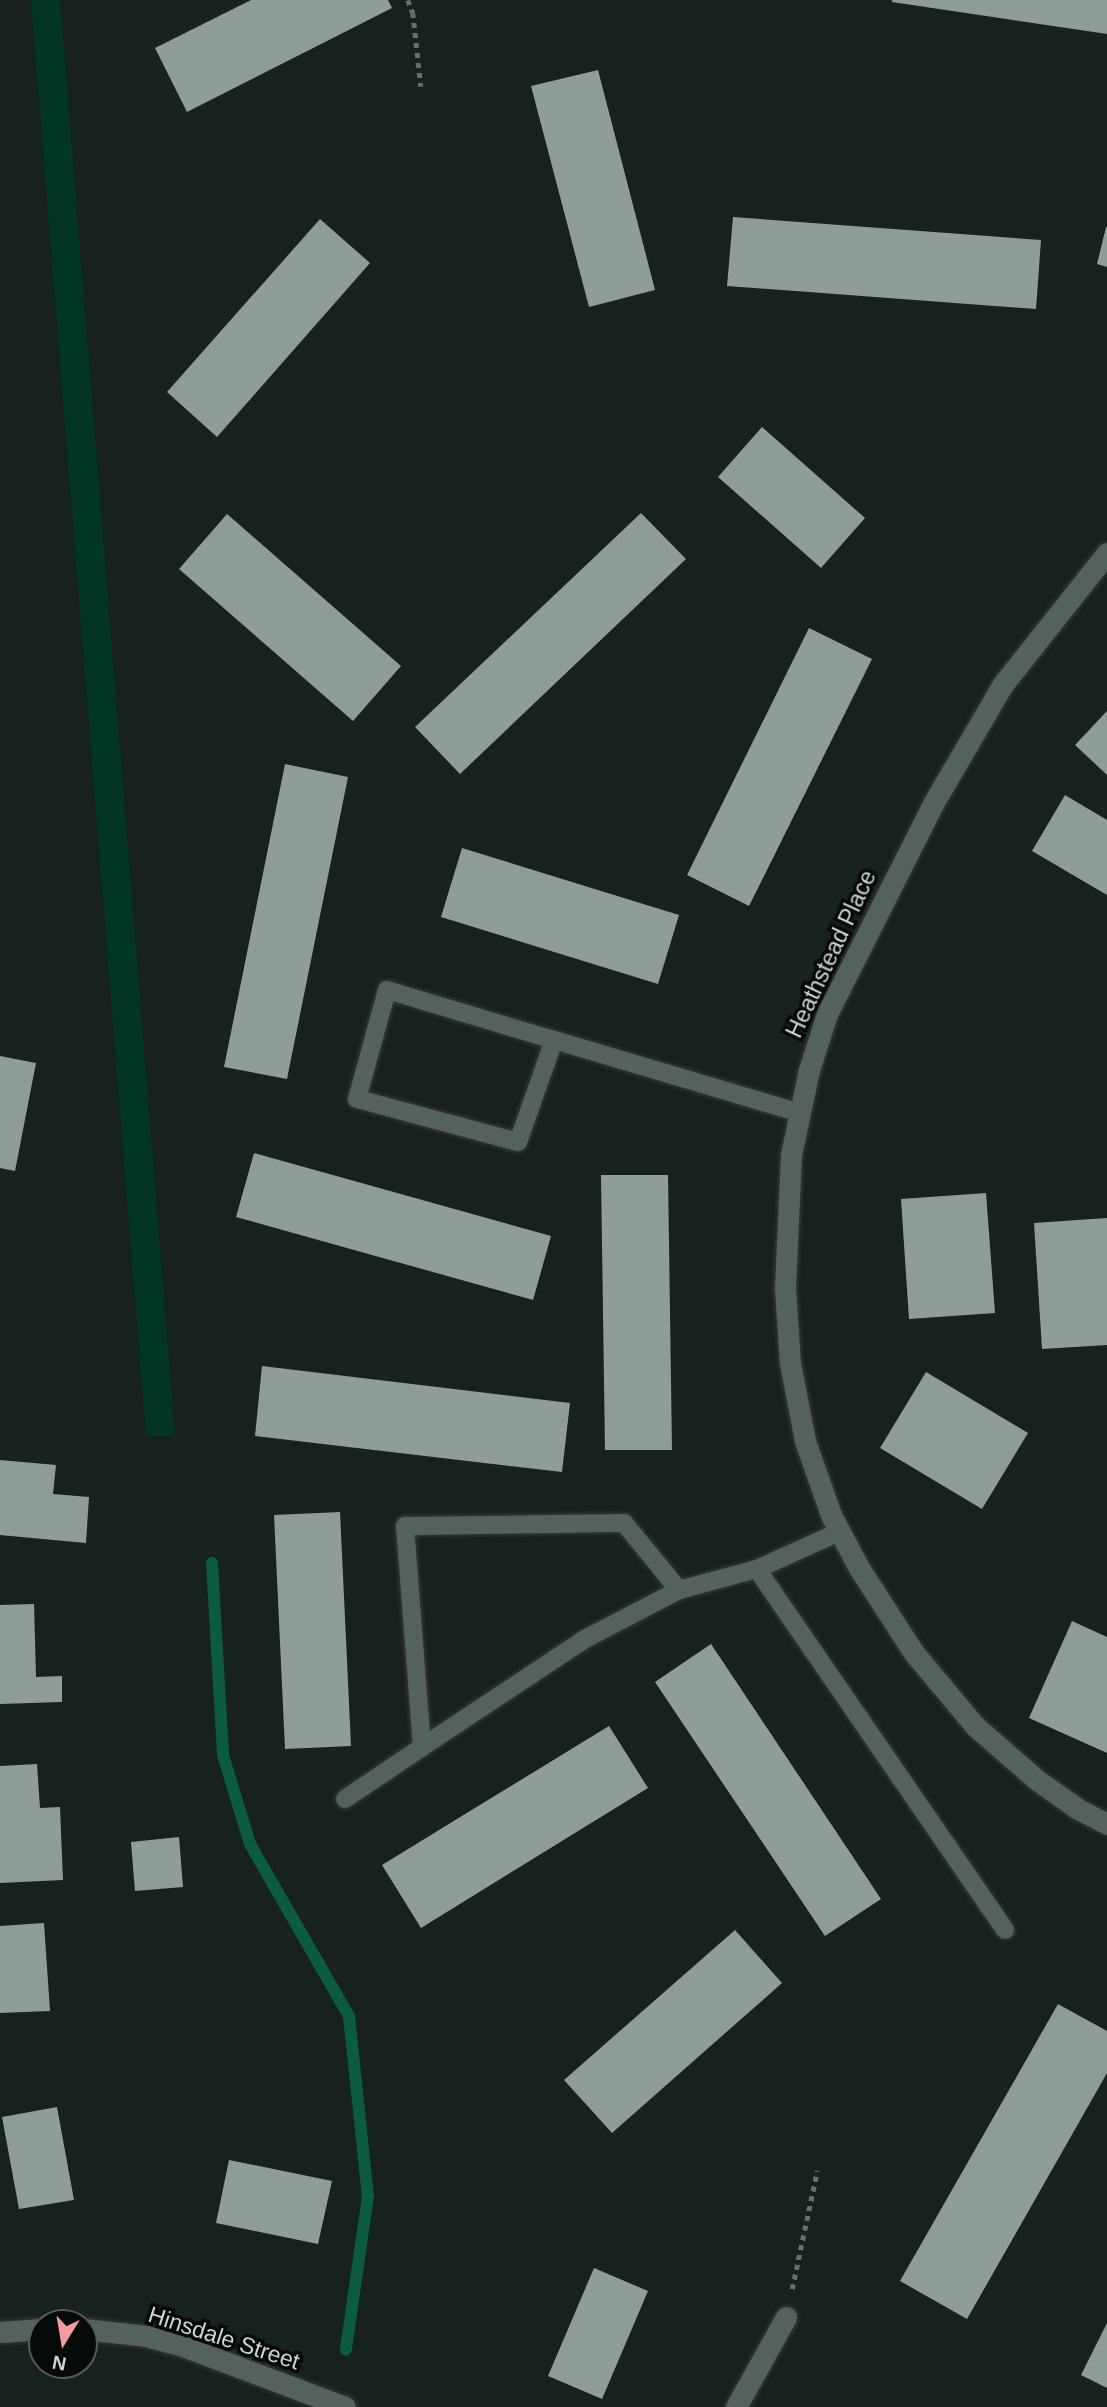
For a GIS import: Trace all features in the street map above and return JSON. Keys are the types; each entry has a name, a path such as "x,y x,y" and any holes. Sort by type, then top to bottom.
{"street":[{"name":"Heathstead Place","path":"1107,552 1003,684 934,802 827,1014 809,1070 791,1155 786,1213 785,1288 790,1363 805,1441 839,1532 914,1653 975,1726 1037,1780 1078,1809 1107,1824"},
{"path":"736,2407 786,2317"},
{"path":"0,2332 28,2330"},
{"name":"Hinsdale Street","path":"98,2331 146,2336 180,2345 345,2407"}],"lane":[{"path":"555,1040 518,1142 357,1099 387,990 555,1040 800,1114"},
{"path":"422,1747 405,1526 624,1523 679,1590"},
{"path":"345,1799 585,1639 679,1590 758,1569 839,1532"},
{"path":"758,1569 1005,1930"}],"path":[{"path":"408,0 413,13 421,87"},
{"path":"786,2317 817,2171"}],"green space":[{"path":"31,0 60,0 175,1437 146,1435"}],"building":[{"path":"251,0 388,0 392,8 187,112 155,48"},
{"path":"1107,0 1107,34 892,2"},
{"path":"598,70 655,290 589,307 531,86"},
{"path":"733,217 1041,240 1036,309 727,286"},
{"path":"320,219 370,263 217,437 167,392"},
{"path":"1107,227 1107,267 1097,264"},
{"path":"762,427 865,518 821,568 718,477"},
{"path":"641,513 686,559 460,774 415,727"},
{"path":"227,514 401,666 353,721 179,569"},
{"path":"809,628 872,659 749,906 687,875"},
{"path":"1107,711 1107,775 1075,745"},
{"path":"285,764 348,777 287,1079 224,1067"},
{"path":"1065,795 1107,820 1107,895 1032,851"},
{"path":"462,848 679,915 658,984 441,917"},
{"path":"0,1056 36,1063 15,1171 0,1168"},
{"path":"254,1153 551,1236 533,1300 236,1217"},
{"path":"601,1175 668,1175 672,1450 605,1450"},
{"path":"986,1193 995,1313 909,1319 901,1199"},
{"path":"1107,1218 1107,1345 1042,1349 1034,1223"},
{"path":"262,1366 570,1403 562,1472 255,1436"},
{"path":"926,1372 1028,1433 982,1509 880,1448"},
{"path":"0,1460 56,1465 53,1494 89,1497 86,1543 0,1535"},
{"path":"340,1512 351,1746 285,1749 274,1515"},
{"path":"34,1604 36,1677 62,1676 62,1702 0,1704 0,1605"},
{"path":"1072,1621 1107,1637 1107,1753 1029,1718"},
{"path":"711,1644 881,1899 825,1936 655,1682"},
{"path":"609,1726 648,1788 421,1928 382,1865"},
{"path":"37,1764 40,1808 60,1807 63,1880 0,1883 0,1766"},
{"path":"179,1837 183,1887 135,1891 131,1842"},
{"path":"44,1923 50,2011 0,2013 0,1926"},
{"path":"735,1930 782,1983 612,2133 564,2080"},
{"path":"1058,2004 1107,2031 1107,2073 967,2319 900,2281"},
{"path":"57,2107 74,2200 19,2209 2,2117"},
{"path":"229,2160 332,2181 318,2244 216,2223"},
{"path":"594,2268 648,2291 602,2399 548,2376"},
{"path":"1107,2323 1107,2388 1081,2375"}],"waterway":[{"path":"212,1563 223,1755 250,1844 349,2016 368,2196 346,2349"}]}
